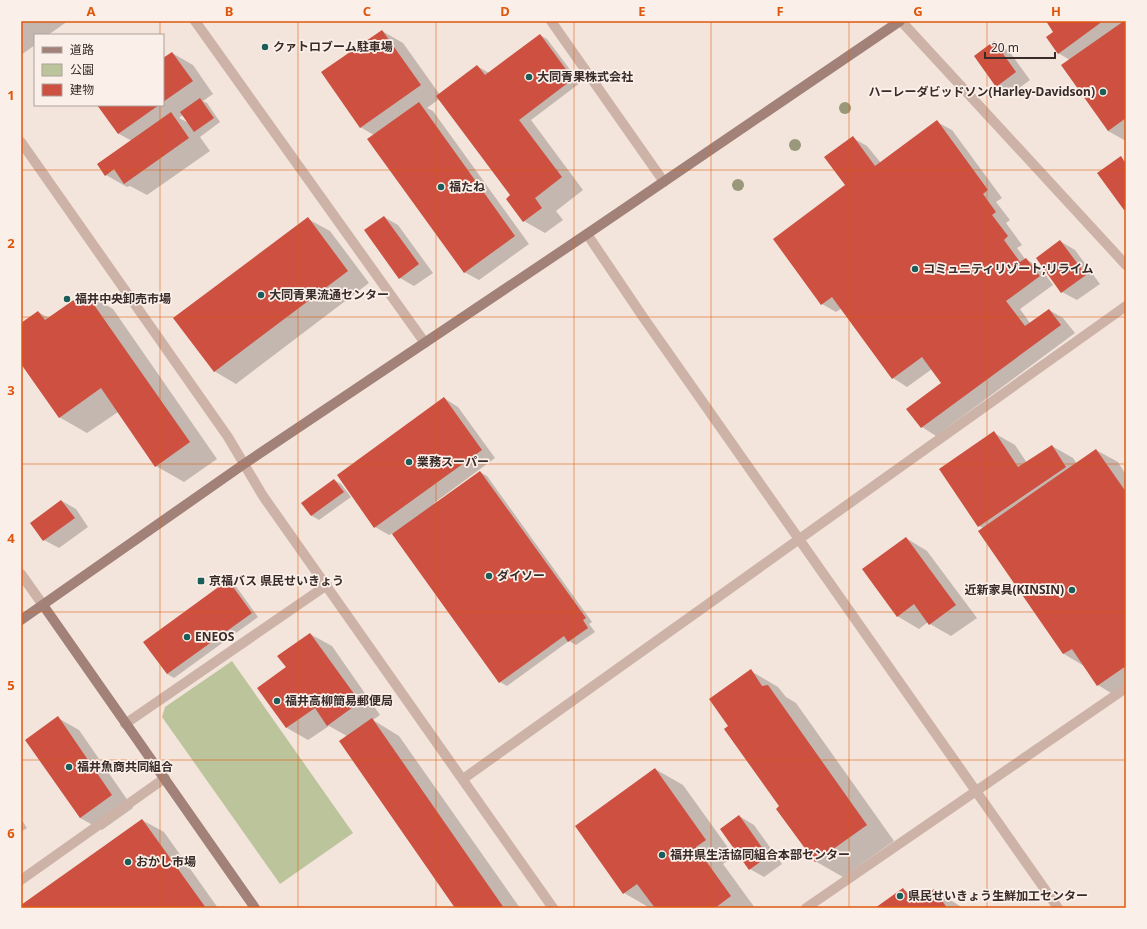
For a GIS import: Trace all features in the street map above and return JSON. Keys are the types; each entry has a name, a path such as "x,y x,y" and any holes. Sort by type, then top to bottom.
{"street":[{"path":"195,21 425,343"},
{"path":"551,21 664,182"},
{"path":"21,620 244,464 901,21 1126,265"},
{"path":"21,142 228,437 263,496 553,908"},
{"path":"587,234 1058,908"},
{"path":"463,779 1126,306"},
{"path":"21,574 255,908"},
{"path":"125,724 327,585"},
{"path":"806,908 1126,688"},
{"path":"21,880 165,778"}],"green space":[{"path":"232,661 353,833 280,884 162,717 165,707"}],"building":[{"path":"1046,21 1103,21 1058,54 1046,37 1053,32"},
{"name":"ハーレーダビッドソン(Harley-Davidson)","path":"1126,21 1126,118 1108,131 1061,65"},
{"path":"382,30 421,85 360,128 321,72"},
{"path":"540,34 573,79 519,120 562,177 535,198 542,208 523,222 506,199 510,195 436,96 477,65 485,75"},
{"path":"994,41 1016,72 996,87 974,56"},
{"path":"172,52 193,81 164,101 164,57"},
{"path":"200,98 214,118 194,132 180,112"},
{"name":"福たね","path":"419,102 515,236 464,273 367,139"},
{"path":"98,106 158,106 118,134"},
{"path":"171,112 189,138 124,184 114,169 105,176 97,164"},
{"name":"コミュニティリゾート;リライム","path":"937,120 988,190 983,194 996,212 992,215 1008,236 1004,240 1020,262 1026,258 1040,276 1006,301 1025,326 1049,309 1061,325 921,428 906,409 941,383 922,357 892,379 832,297 821,305 773,239 845,185 824,157 853,136 875,166"},
{"path":"1121,156 1126,164 1126,209 1124,210 1097,173"},
{"path":"384,216 419,264 399,279 364,230"},
{"name":"大同青果流通センター","path":"308,217 348,271 214,372 173,318"},
{"path":"1060,240 1086,275 1061,293 1036,258"},
{"path":"85,292 190,442 155,467 101,388 59,418 21,364 21,323 38,311 45,320"},
{"name":"業務スーパー","path":"444,397 482,450 374,528 337,475"},
{"path":"994,431 1018,467 1052,445 1066,467 978,527 939,469"},
{"name":"近新家具(KINSIN)","path":"1096,449 1126,492 1126,666 1097,686 1072,649 1063,654 978,531"},
{"name":"ダイソー","path":"480,471 586,618 583,620 588,628 568,642 564,636 499,683 392,534"},
{"path":"334,479 344,492 311,516 301,503"},
{"path":"61,500 75,518 43,541 30,523"},
{"path":"906,537 956,605 929,625 914,604 897,617 862,569"},
{"path":"228,580 252,613 167,674 143,642"},
{"path":"310,633 360,702 327,726 315,708 286,728 257,688 286,667 277,656"},
{"path":"751,669 762,686 768,685 867,825 815,862 776,809 779,806 724,729 728,726 709,699"},
{"name":"福井魚商共同組合","path":"58,716 112,795 80,818 25,740"},
{"path":"372,718 504,908 455,908 339,741"},
{"path":"655,768 706,840 696,847 731,896 715,908 655,908 637,884 623,894 575,826"},
{"path":"739,815 768,856 749,870 720,829"},
{"name":"おかし市場","path":"142,819 206,908 21,908 21,905"},
{"name":"県民せいきょう生鮮加工センター","path":"903,888 914,903 934,889 947,908 875,908"}],"place":[{"name":"クァトロブーム駐車場","path":"265,47"},
{"name":"大同青果株式会社","path":"529,77"},
{"name":"ハーレーダビッドソン(Harley-Davidson)","path":"1103,92"},
{"name":"福たね","path":"441,187"},
{"name":"コミュニティリゾート;リライム","path":"915,269"},
{"name":"大同青果流通センター","path":"261,295"},
{"name":"福井中央卸売市場","path":"67,299"},
{"name":"業務スーパー","path":"409,462"},
{"name":"ダイソー","path":"489,576"},
{"name":"京福バス 県民せいきょう","path":"201,581"},
{"name":"近新家具(KINSIN)","path":"1072,590"},
{"name":"ENEOS","path":"187,637"},
{"name":"福井高柳簡易郵便局","path":"277,701"},
{"name":"福井魚商共同組合","path":"69,767"},
{"name":"福井県生活協同組合本部センター","path":"662,855"},
{"name":"おかし市場","path":"128,862"},
{"name":"県民せいきょう生鮮加工センター","path":"900,896"}]}
